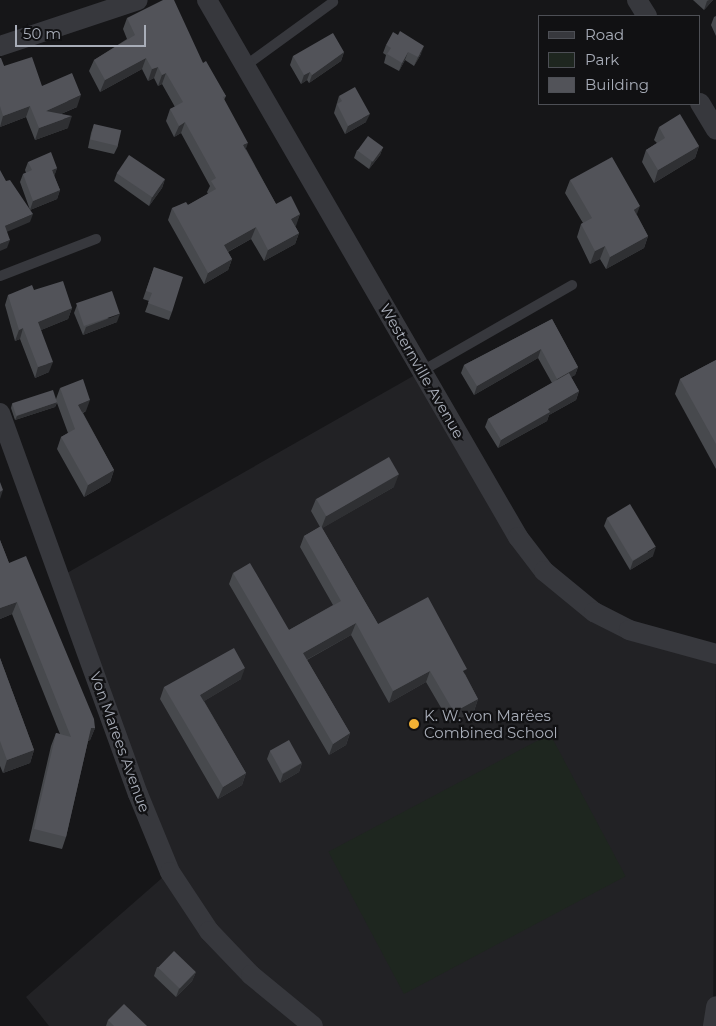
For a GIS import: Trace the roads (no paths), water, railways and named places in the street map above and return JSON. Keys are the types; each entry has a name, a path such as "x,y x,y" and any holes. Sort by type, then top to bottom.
{"street":[{"path":"0,46 138,0"},
{"name":"Westernville Avenue","path":"207,0 518,537 544,571 594,612 629,630 716,654"},
{"path":"637,0 646,15"},
{"path":"701,105 716,130"},
{"name":"Von Marees Avenue","path":"0,413 138,794 170,872 209,931 279,1001 313,1026"},
{"path":"714,1026 716,1006"}],"lane":[{"path":"245,66 333,2"},
{"path":"0,276 96,239"},
{"path":"422,371 572,285"}],"place":[{"name":"K. W. von Marëes Combined School","path":"414,724"}]}
